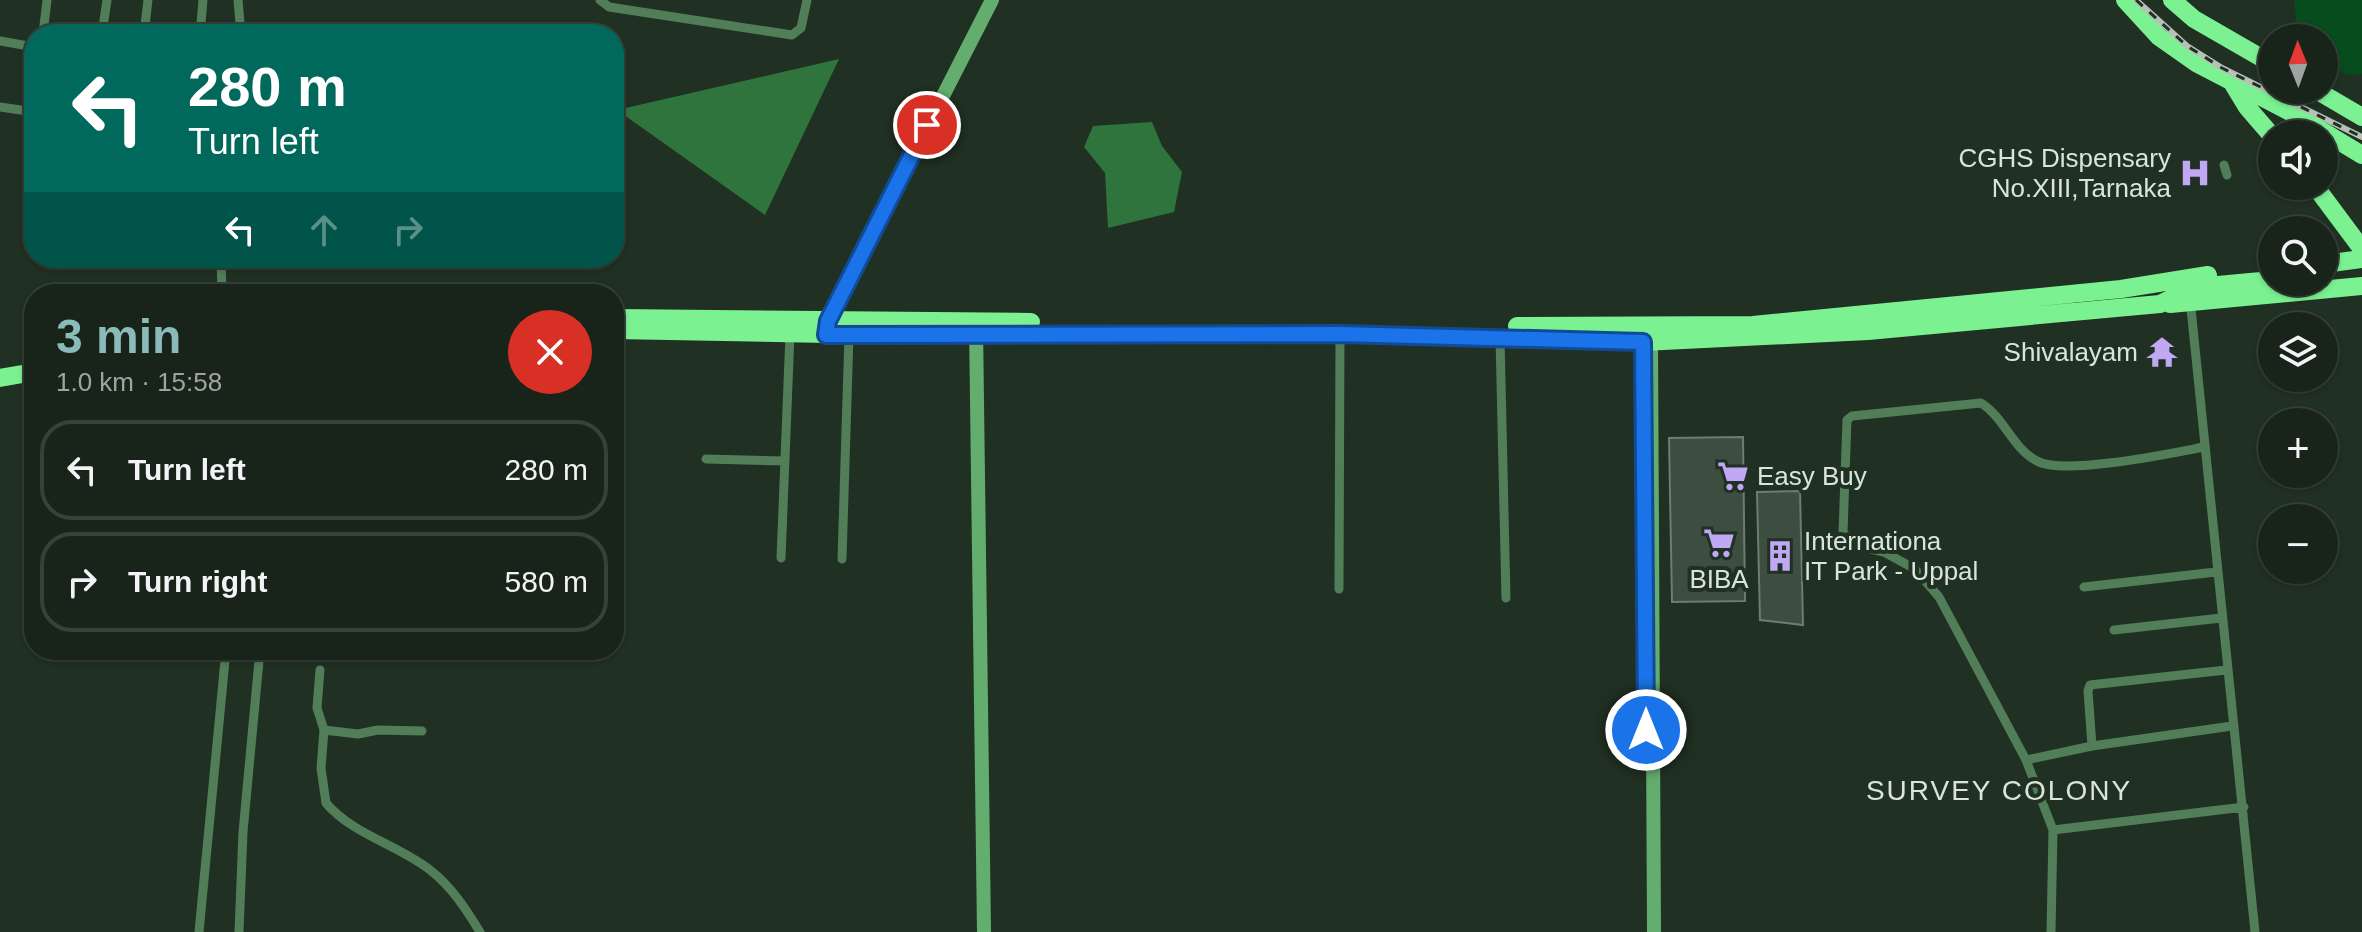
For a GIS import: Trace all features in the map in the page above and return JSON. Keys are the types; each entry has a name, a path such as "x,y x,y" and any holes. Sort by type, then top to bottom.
{"highway":[{"path":"2125,0 2159,37 2196,63 2362,155"},
{"path":"2172,0 2194,19 2258,56"},
{"path":"2232,82 2258,120"},
{"path":"2338,103 2362,117"},
{"path":"2325,200 2362,249"},
{"path":"2338,262 2362,259"},
{"path":"624,318 827,328 1643,328 1753,325 2121,289 2191,277 2258,270"},
{"path":"2338,274 2362,272"},
{"path":"624,330 790,334 827,328 849,335 976,328 1647,342 1868,331 2160,304 2258,283"},
{"path":"2190,296 2362,286"},
{"path":"0,378 24,374"},
{"path":"0,387 24,383"}],"street":[{"path":"44,24 47,0"},
{"path":"103,24 107,0"},
{"path":"145,24 148,0"},
{"path":"201,24 203,0"},
{"path":"238,0 240,24"},
{"path":"600,0 601,4 609,7 792,35 801,28 807,0"},
{"path":"827,328 992,0"},
{"path":"0,41 24,45"},
{"path":"0,107 24,111"},
{"path":"2190,296 2255,932"},
{"path":"976,328 984,932"},
{"path":"781,558 790,334"},
{"path":"1339,589 1340,334"},
{"path":"842,559 849,335"},
{"path":"1500,338 1506,598"},
{"path":"1647,342 1654,932"},
{"path":"2051,932 2053,830 2026,760 1939,597 1915,569 1884,552 1856,546 1843,532 1847,420 1852,416 1981,403 1996,413 2018,446 2039,463 2124,463 2204,447"},
{"path":"706,459 785,461"},
{"path":"2084,587 2216,572"},
{"path":"2114,630 2221,618"},
{"path":"1646,932 1650,638"},
{"path":"199,932 225,660"},
{"path":"239,932 243,832 259,660"},
{"path":"320,670 317,708 324,730 322,785 328,807 430,869 464,905 480,932"},
{"path":"2092,746 2090,685 2226,670"},
{"path":"2026,760 2092,746 2232,726"},
{"path":"324,730 358,734 378,730 422,731"},
{"path":"2053,830 2244,807"}],"shaded area":[{"path":"2294,0 2362,0 2362,74 2338,72 2338,24 2297,24"},
{"path":"839,59 765,215 624,115 624,108"},
{"path":"1152,122 1162,146 1182,172 1174,212 1108,228 1105,173 1084,147 1093,126"}],"building":[{"path":"1743,437 1745,601 1672,602 1669,438"},
{"name":"Internationa IT Park - Uppal","path":"1800,491 1803,625 1760,620 1757,492"}],"railway":[{"path":"2136,0 2187,46 2222,68 2362,137"}],"place":[{"name":"CGHS Dispensary No.XIII,Tarnaka","path":"2195,173"},
{"name":"Shivalayam","path":"2162,352"},
{"name":"Easy Buy","path":"1733,476"},
{"name":"BIBA","path":"1719,543"},
{"name":"Internationa IT Park - Uppal","path":"1780,556"}],"district":[{"name":"SURVEY COLONY","path":"1999,790"}],"route":[{"path":"927,125 828,321 826,335 1340,334 1643,342 1646,730"}]}
